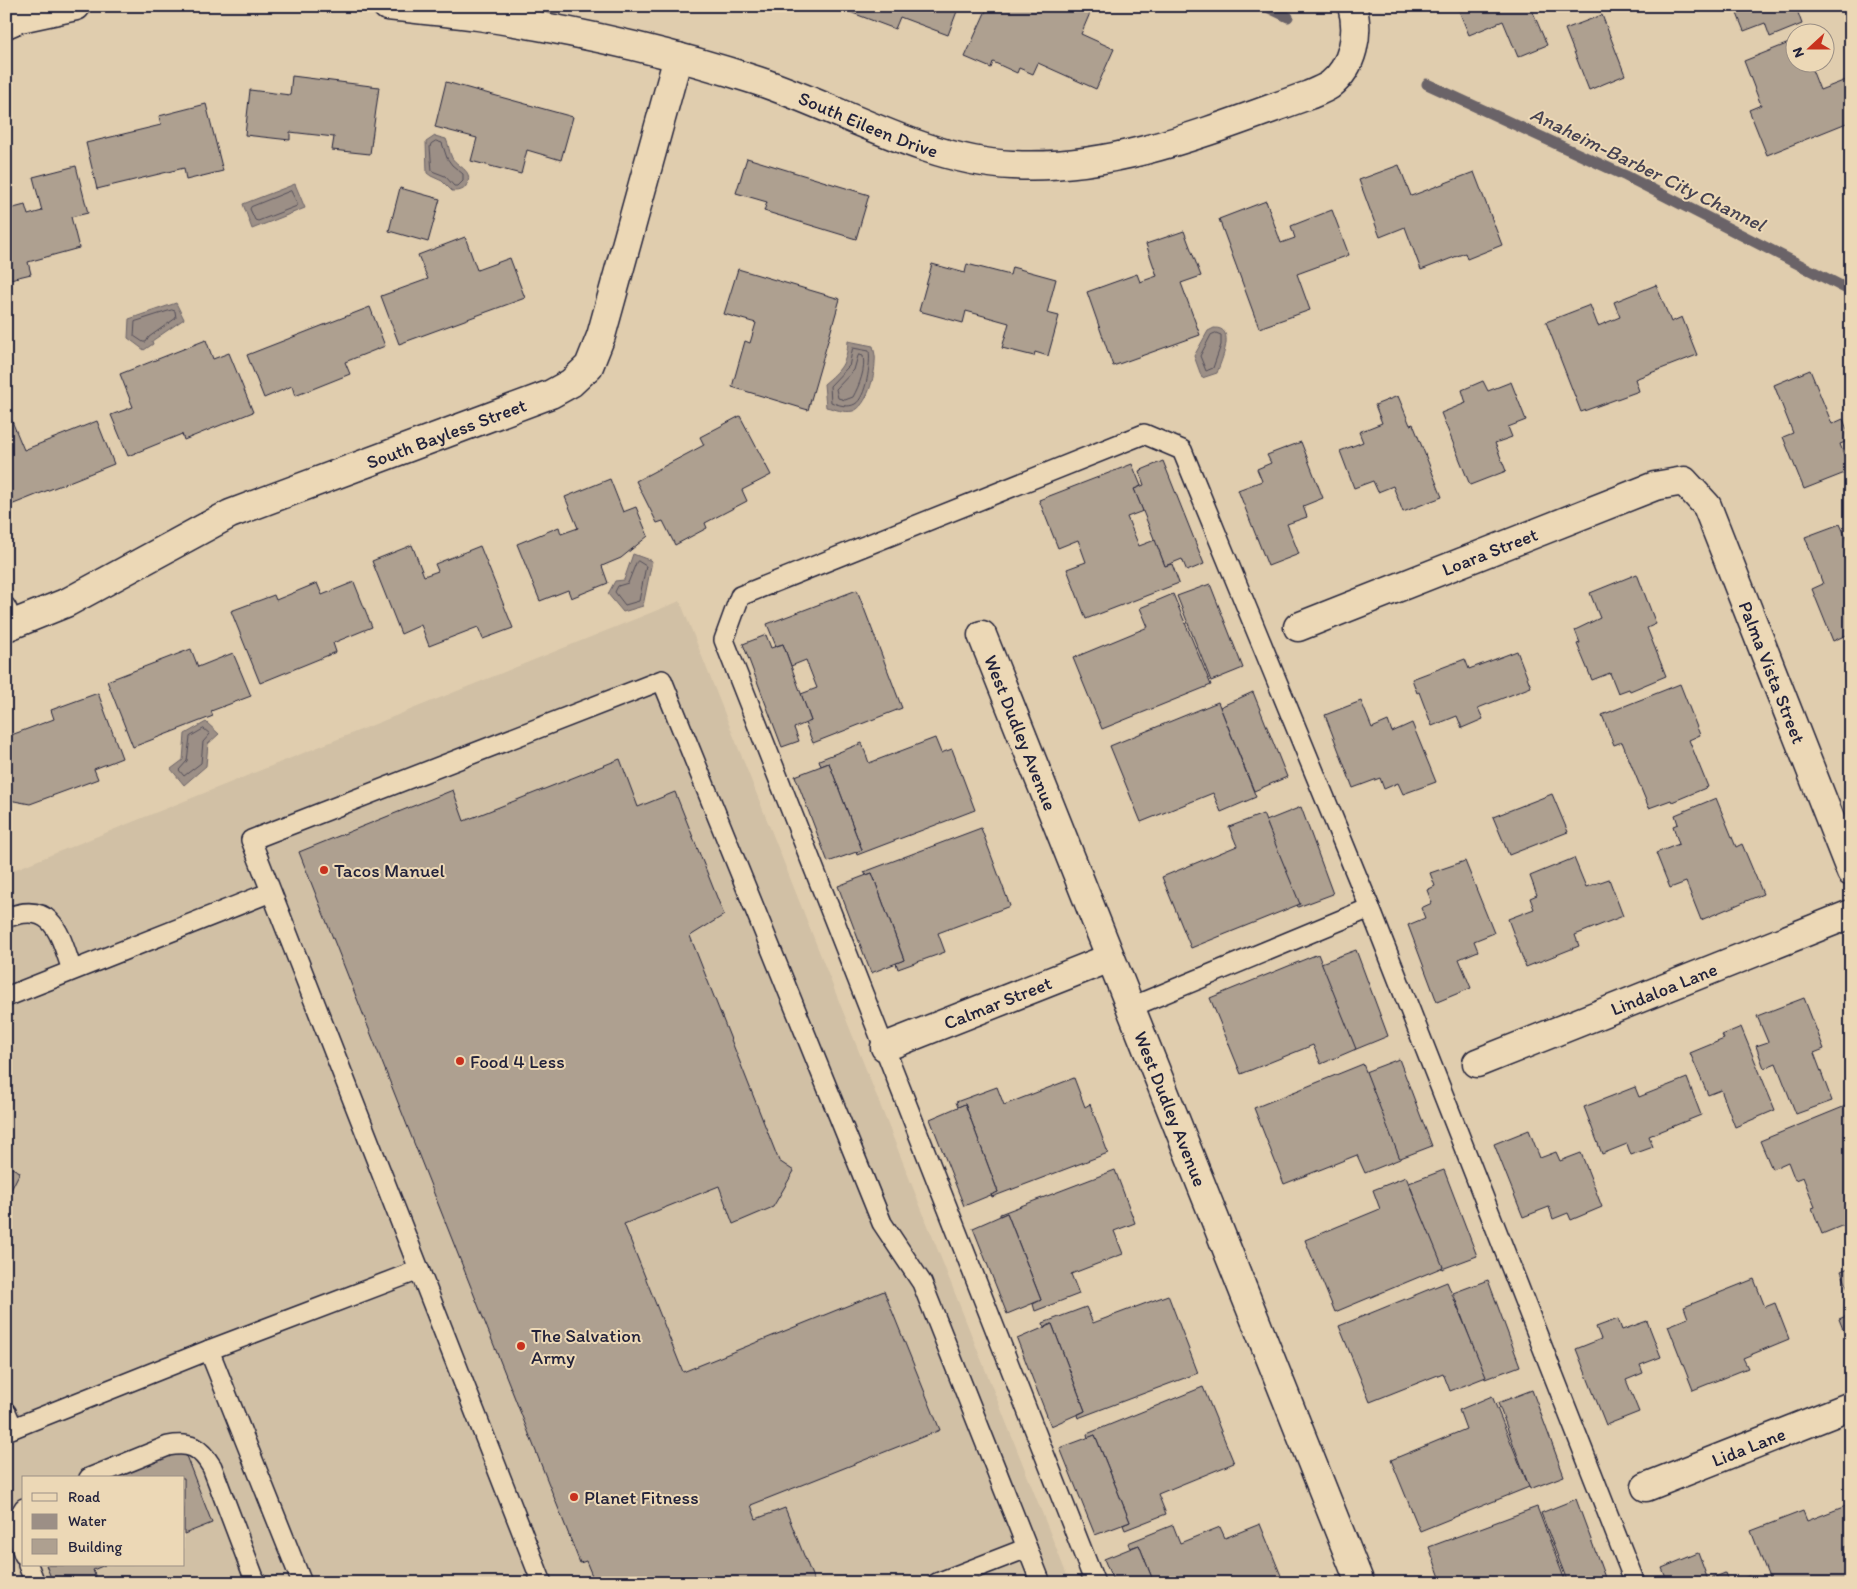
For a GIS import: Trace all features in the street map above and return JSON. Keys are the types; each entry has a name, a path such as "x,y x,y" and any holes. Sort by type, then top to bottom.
{"street":[{"path":"6,24 20,18 76,6"},
{"name":"South Eileen Drive","path":"387,6 477,16 592,36 678,57 760,82 950,156 1011,165 1067,165 1112,158 1165,146 1309,95 1329,86 1349,60 1355,36 1352,8"},
{"name":"South Bayless Street","path":"8,619 68,602 230,514 550,394 571,383 589,366 601,336 678,57"},
{"name":"Loara Street","path":"1298,627 1656,486 1684,481"},
{"name":"Palma Vista Street","path":"1684,481 1707,506 1851,872"},
{"name":"West Dudley Avenue","path":"982,635 1129,1008 1360,1583"},
{"name":"Lindaloa Lane","path":"1477,1062 1851,914"},
{"name":"Calmar Street","path":"885,1047 1110,958"},
{"name":"Lida Lane","path":"1646,1488 1851,1406"}],"lane":[{"path":"1095,1583 724,640 740,596 1144,434 1182,450 1370,908 1635,1583"},
{"path":"542,1583 251,840 662,680 882,1223 922,1283 1041,1583"},
{"path":"6,997 271,892"},
{"path":"1129,1008 1370,908"},
{"path":"6,918 22,914 33,914 52,922 57,930 72,970"},
{"path":"8,1423 209,1350 420,1270"},
{"path":"209,1350 302,1583"},
{"path":"94,1476 168,1446 189,1445 198,1450 206,1457 212,1467 256,1583"},
{"path":"22,1512 17,1526 17,1534 22,1549"},
{"path":"937,1583 1028,1548"},
{"path":"28,1566 35,1583"}],"shaded area":[{"path":"680,601 1070,1583 21,1583 6,1544 6,873"}],"water":[{"path":"435,136 446,139 452,158 465,170 469,177 465,188 462,190 452,191 442,181 427,173 426,142"},
{"path":"295,184 305,208 252,229 243,204"},
{"path":"176,303 184,319 152,341 153,344 144,350 128,338 129,319"},
{"path":"1214,328 1221,329 1225,333 1226,346 1217,373 1202,378 1194,356 1208,331"},
{"path":"848,341 873,346 875,360 874,375 866,397 858,408 846,412 826,407 824,384 842,366"},
{"path":"633,554 652,561 643,606 623,612 608,594 615,581 624,580"},
{"path":"206,722 219,734 208,744 206,766 184,785 171,769 183,760 185,734"}],"building":[{"path":"834,6 959,6 948,35 900,17 895,29"},
{"path":"988,6 1093,6 1081,34 1114,49 1096,89 1038,63 1033,74 1019,68 1017,73 993,62 991,68 965,57"},
{"path":"1457,6 1542,6 1532,10 1547,45 1518,57 1503,21 1469,35"},
{"path":"1734,6 1807,6 1797,10 1801,22 1784,22 1784,31 1770,37 1765,23 1744,31"},
{"path":"1602,15 1625,75 1589,90 1565,29"},
{"path":"1784,45 1784,72 1813,72 1820,90 1851,78 1851,126 1849,122 1767,155 1749,110 1761,105 1744,61"},
{"path":"292,76 379,87 370,154 332,150 334,137 290,132 290,140 245,135 250,90 290,95"},
{"path":"446,82 573,117 561,160 527,150 521,174 471,161 477,138 435,127"},
{"path":"206,104 223,171 186,180 184,168 97,189 86,143 161,125 159,116"},
{"path":"747,158 869,195 856,239 764,211 767,202 736,193"},
{"path":"1399,165 1411,196 1474,172 1502,245 1467,259 1465,253 1421,270 1405,227 1380,237 1359,180"},
{"path":"76,166 88,213 71,217 79,248 28,262 31,274 6,280 6,210 25,205 28,215 42,211 33,177"},
{"path":"400,188 440,199 428,242 389,231"},
{"path":"1266,201 1281,243 1295,238 1291,226 1332,210 1349,255 1297,274 1310,310 1259,328 1219,219"},
{"path":"1184,231 1201,276 1181,283 1200,335 1113,366 1087,292 1137,274 1140,282 1157,276 1146,244"},
{"path":"465,237 477,270 510,258 525,298 399,344 381,296 428,279 418,255"},
{"path":"932,264 965,273 967,264 1010,275 1012,267 1056,279 1047,313 1059,316 1048,356 1035,352 1034,356 1002,348 1009,323 966,311 963,323 919,311"},
{"path":"738,269 840,299 808,410 732,387 745,341 750,343 756,323 724,314"},
{"path":"1656,285 1671,322 1682,317 1697,355 1635,379 1639,391 1581,412 1546,322 1590,305 1598,326 1620,317 1614,302"},
{"path":"370,307 385,346 345,362 350,374 295,396 292,386 264,398 247,355"},
{"path":"206,340 213,359 229,353 253,412 184,440 182,434 128,456 111,415 133,407 120,374"},
{"path":"1810,370 1832,424 1843,419 1851,440 1840,444 1850,471 1804,489 1783,437 1793,433 1774,385"},
{"path":"1483,381 1488,391 1511,382 1526,420 1508,427 1512,437 1495,443 1506,471 1470,485 1441,413 1466,403 1462,390"},
{"path":"1398,396 1410,425 1413,424 1442,497 1403,512 1393,486 1378,492 1373,481 1354,488 1340,451 1363,442 1359,432 1382,423 1375,405"},
{"path":"9,414 24,450 97,421 114,464 6,507 6,415"},
{"path":"740,416 771,475 742,490 747,501 705,523 707,528 675,545 663,521 657,523 636,481 704,445 700,437"},
{"path":"1301,442 1323,498 1303,506 1307,517 1287,524 1299,554 1268,566 1238,490 1262,481 1257,469 1271,463 1267,455"},
{"path":"1163,461 1204,564 1187,571 1182,559 1165,566 1134,489 1144,485 1139,471"},
{"path":"1132,464 1141,486 1134,489 1143,511 1127,517 1139,546 1155,540 1165,566 1172,564 1179,583 1086,619 1067,569 1086,562 1078,540 1058,548 1039,500"},
{"path":"610,479 623,512 636,507 648,536 621,558 602,566 608,583 571,598 568,590 540,601 517,544 559,527 561,534 578,528 565,497"},
{"path":"1840,524 1851,549 1851,633 1833,641 1812,589 1823,584 1805,537"},
{"path":"412,545 424,576 438,571 435,564 480,546 513,628 483,639 478,627 429,646 421,625 401,634 372,561"},
{"path":"1637,574 1656,624 1647,628 1666,676 1630,691 1629,689 1618,693 1610,673 1592,680 1577,644 1580,643 1575,630 1600,618 1590,593"},
{"path":"354,582 372,627 333,643 336,652 260,683 231,611 274,595 276,600 317,583 322,595"},
{"path":"1210,584 1243,668 1211,681 1177,596"},
{"path":"857,590 902,708 813,743 805,723 811,721 801,694 817,688 806,660 791,666 783,644 776,646 767,624"},
{"path":"1173,594 1211,685 1102,729 1073,658 1148,627 1140,608"},
{"path":"766,635 771,648 783,644 811,721 794,728 799,741 782,747 743,644"},
{"path":"191,649 198,667 233,653 251,696 211,711 213,716 133,747 107,681"},
{"path":"1517,651 1531,687 1478,708 1483,719 1462,728 1457,716 1432,726 1412,679 1465,659 1469,669"},
{"path":"1680,684 1700,735 1689,740 1708,787 1672,802 1671,800 1649,808 1622,742 1614,745 1602,715"},
{"path":"1253,692 1287,777 1254,791 1220,707"},
{"path":"98,693 122,758 94,769 98,779 30,804 9,800 6,792 6,737 54,719 51,710"},
{"path":"1361,701 1372,728 1388,721 1392,732 1412,723 1436,782 1403,794 1398,783 1384,789 1380,778 1353,788 1325,715"},
{"path":"1218,702 1256,797 1221,812 1213,793 1141,822 1110,746"},
{"path":"935,738 941,753 952,749 975,810 857,855 856,852 862,850 829,763 821,766 819,760 862,743 869,763"},
{"path":"620,759 638,807 675,792 724,915 690,936 779,1161 794,1171 773,1207 733,1224 719,1186 624,1224 683,1372 884,1291 940,1430 751,1505 756,1519 785,1508 815,1583 595,1583 586,1561 580,1563 299,852 453,790 464,821"},
{"path":"829,763 862,850 828,862 795,776"},
{"path":"1552,794 1568,832 1509,855 1493,817"},
{"path":"1716,798 1736,847 1742,844 1763,894 1701,920 1686,882 1670,888 1656,853 1679,844 1673,826 1678,824 1675,815"},
{"path":"1301,807 1333,894 1298,907 1266,821"},
{"path":"1263,814 1300,904 1191,948 1162,877 1237,846 1229,827"},
{"path":"981,828 1010,906 938,933 945,952 898,969 896,963 904,960 872,873 866,875 864,872"},
{"path":"1574,858 1586,887 1609,879 1623,916 1575,935 1579,946 1526,967 1508,919 1534,909 1530,898 1537,895 1530,876"},
{"path":"1465,861 1494,933 1474,941 1478,951 1459,959 1471,988 1437,1002 1408,925 1425,918 1421,908 1432,903 1427,890 1435,886 1430,873"},
{"path":"872,873 904,960 871,973 838,886"},
{"path":"1356,950 1388,1036 1354,1050 1321,963"},
{"path":"1318,954 1356,1049 1321,1064 1313,1045 1241,1074 1210,998"},
{"path":"1804,998 1824,1049 1814,1053 1832,1101 1796,1114 1776,1063 1764,1068 1756,1046 1768,1042 1757,1016"},
{"path":"1741,1027 1775,1110 1735,1127 1721,1090 1708,1095 1690,1053 1724,1039 1722,1035"},
{"path":"1399,1059 1432,1146 1398,1159 1365,1072"},
{"path":"1363,1064 1400,1159 1365,1173 1357,1155 1284,1184 1254,1108"},
{"path":"1074,1078 1085,1107 1090,1104 1108,1153 992,1197 991,1194 998,1192 965,1104 958,1107 956,1102 997,1087 1004,1105"},
{"path":"1687,1078 1701,1115 1649,1136 1653,1147 1631,1155 1627,1144 1602,1154 1584,1107 1635,1087 1639,1097"},
{"path":"965,1104 998,1192 964,1206 930,1119"},
{"path":"1848,1105 1851,1111 1851,1222 1822,1234 1812,1208 1815,1207 1803,1177 1795,1180 1788,1162 1772,1169 1760,1141"},
{"path":"1529,1130 1540,1158 1556,1152 1560,1161 1581,1153 1602,1207 1571,1220 1568,1213 1553,1219 1549,1207 1523,1217 1494,1144"},
{"path":"6,1165 20,1172 8,1196 6,1195"},
{"path":"1115,1170 1135,1223 1114,1231 1123,1254 1071,1274 1079,1294 1035,1311 1033,1304 1041,1300 1007,1213 1000,1216 1000,1214"},
{"path":"1444,1170 1477,1256 1442,1269 1409,1183"},
{"path":"1406,1177 1443,1267 1335,1312 1305,1240 1380,1209 1373,1190"},
{"path":"1007,1213 1041,1300 1007,1314 973,1228"},
{"path":"1851,1267 1851,1296 1841,1271"},
{"path":"1754,1279 1765,1307 1775,1303 1789,1339 1743,1358 1748,1368 1693,1390 1668,1326 1688,1318 1684,1307"},
{"path":"1488,1280 1520,1366 1485,1379 1453,1293"},
{"path":"1447,1282 1486,1377 1450,1391 1443,1373 1370,1402 1339,1326"},
{"path":"1168,1295 1198,1373 1078,1418 1077,1415 1085,1411 1052,1324 1044,1327 1043,1323 1086,1307 1093,1323"},
{"path":"1851,1314 1851,1350 1839,1319"},
{"path":"1618,1319 1622,1330 1647,1321 1661,1357 1640,1365 1643,1373 1626,1380 1639,1412 1606,1425 1576,1349 1601,1339 1596,1327"},
{"path":"1052,1324 1085,1411 1051,1426 1017,1339"},
{"path":"1203,1387 1234,1463 1158,1494 1166,1514 1125,1530 1123,1525 1130,1522 1095,1435 1088,1438 1087,1434"},
{"path":"1532,1390 1564,1476 1530,1489 1498,1403"},
{"path":"1492,1396 1529,1487 1420,1531 1391,1460 1466,1429 1459,1410"},
{"path":"1095,1435 1130,1522 1095,1535 1060,1448"},
{"path":"183,1448 212,1523 185,1534 185,1476 111,1476"},
{"path":"1576,1499 1607,1583 1568,1583 1541,1513"},
{"path":"1851,1504 1851,1545 1846,1546 1851,1557 1851,1579 1841,1583 1771,1583 1751,1531 1803,1511 1807,1521"},
{"path":"1537,1507 1566,1583 1442,1583 1429,1547"},
{"path":"1260,1524 1284,1583 1154,1583 1139,1545 1130,1548 1128,1543 1173,1525 1180,1543 1220,1527 1225,1538"},
{"path":"1139,1545 1154,1583 1114,1583 1104,1559"},
{"path":"1698,1553 1708,1580 1725,1573 1729,1583 1668,1583 1662,1568"},
{"path":"46,1566 103,1566 93,1570 98,1583 53,1583"},
{"path":"1749,1576 1751,1583 1731,1583"}],"waterway":[{"name":"Anaheim-Barber City Channel","path":"1265,6 1288,17"},
{"name":"Anaheim-Barber City Channel","path":"1427,84 1626,176 1851,291"}],"place":[{"name":"Tacos Manuel","path":"324,870"},
{"name":"Food 4 Less","path":"460,1061"},
{"name":"The Salvation Army","path":"521,1346"},
{"name":"Planet Fitness","path":"574,1497"}]}
